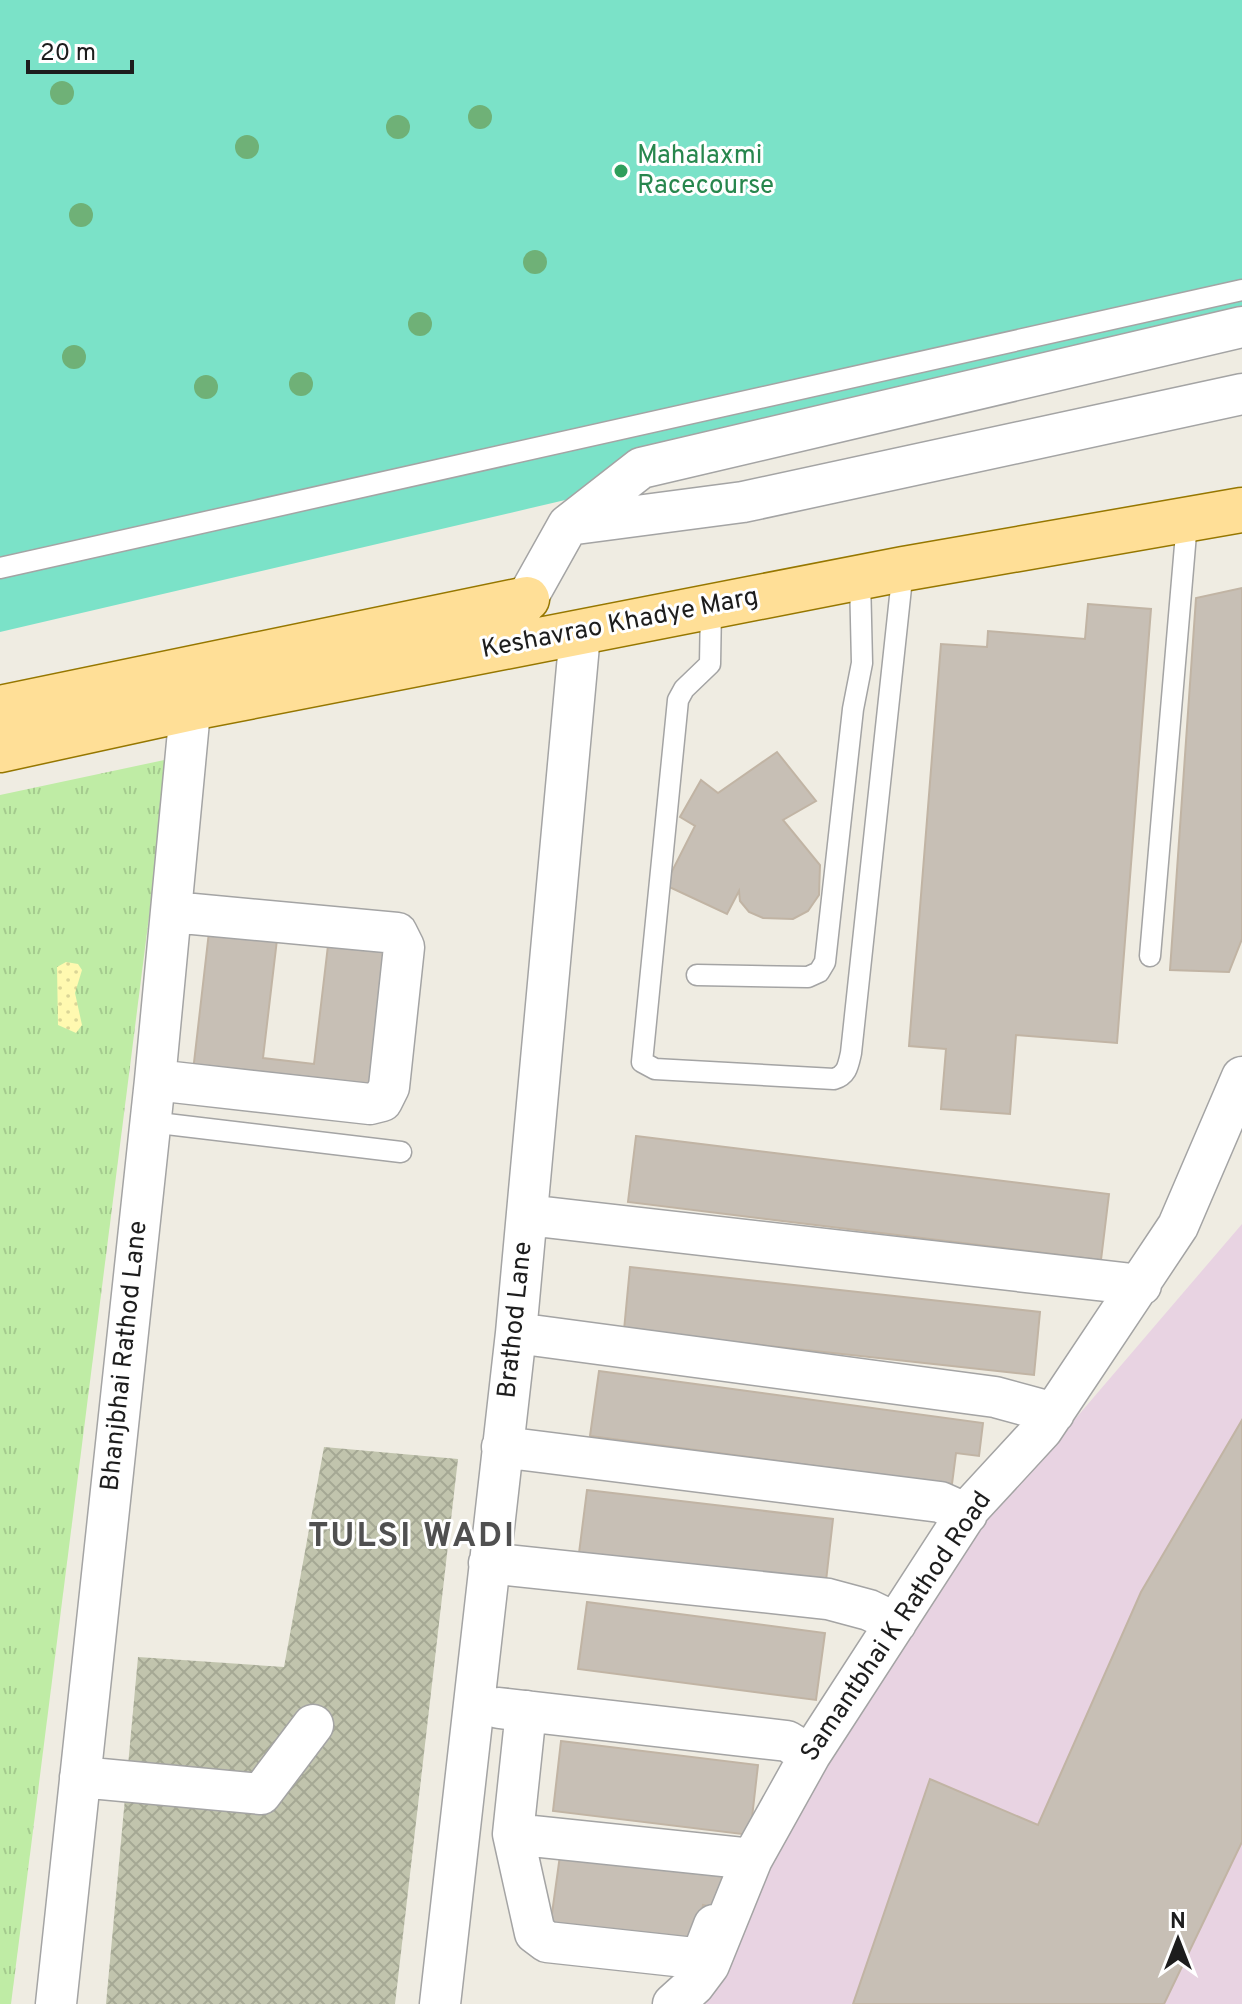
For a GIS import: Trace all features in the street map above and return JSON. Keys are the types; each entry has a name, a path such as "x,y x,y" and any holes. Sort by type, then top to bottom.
{"main road":[{"name":"Keshavrao Khadye Marg","path":"0,708 499,648 903,569 1242,510"},
{"name":"Keshavrao Khadye Marg","path":"0,750 192,687 527,599"}],"street":[{"path":"499,648 568,525 641,468 1242,327"},
{"path":"568,525 743,502 1242,394"},
{"name":"Brathod Lane","path":"440,2004 516,1333 580,634"},
{"name":"Bhanjbhai Rathod Lane","path":"56,2004 155,1080 192,687"},
{"path":"155,1080 370,1104 382,1101 389,1087 404,947 397,933 172,912"},
{"name":"Samantbhai K Rathod Road","path":"673,2004 694,1985 709,1965 743,1858 967,1514 1054,1413 1178,1226 1242,1077"},
{"path":"527,1215 1141,1285"},
{"path":"516,1333 995,1397 1054,1413"},
{"path":"502,1447 940,1502 967,1514"},
{"path":"489,1563 828,1599 869,1610 896,1623"},
{"path":"472,1706 787,1741 810,1755"},
{"path":"513,1834 743,1858 704,1951 694,1958 547,1942 535,1933 530,1918 513,1834 526,1711"},
{"path":"80,1777 261,1794 313,1725"}],"lane":[{"path":"0,568 1242,290"},
{"path":"1150,956 1187,522"},
{"path":"711,607 710,664 684,689 678,700 641,1057 647,1068 655,1069 834,1079 843,1076 848,1068 903,569"},
{"path":"697,975 808,977 819,972 825,962 863,635 860,578"},
{"path":"863,635 898,632"},
{"path":"150,1122 401,1152"}],"shaded area":[{"path":"1242,1224 1242,2004 696,2004 754,1878 981,1518 1046,1453"},
{"path":"324,1447 458,1459 395,2004 106,2004 138,1657 284,1667"}],"green space":[{"name":"Mahalaxmi Racecourse","path":"0,0 1242,0 1242,342 0,632"},
{"path":"169,759 11,2004 0,2004 0,795"}],"sand":[{"path":"66,962 78,964 82,970 75,993 82,1025 76,1033 58,1025 57,967"}],"building":[{"path":"1242,588 1242,939 1229,972 1170,970 1196,598"},
{"path":"1088,604 1151,609 1117,1043 1016,1035 1010,1114 941,1109 946,1049 909,1046 941,644 987,647 988,631 1085,639"},
{"path":"777,752 816,801 783,820 820,865 819,895 808,911 793,919 763,918 749,912 740,901 739,891 727,914 665,885 695,826 680,817 701,780 718,793"},
{"path":"210,923 278,931 263,1058 314,1064 329,937 392,944 374,1100 192,1080"},
{"path":"636,1136 1109,1194 1101,1260 628,1202"},
{"path":"630,1267 1040,1312 1034,1375 624,1330"},
{"path":"599,1371 983,1423 979,1456 956,1453 952,1484 590,1436"},
{"path":"1242,1420 1242,1842 1164,2004 853,2004 930,1779 1038,1825 1141,1592"},
{"path":"587,1490 833,1519 825,1590 578,1561"},
{"path":"587,1602 825,1633 816,1700 578,1669"},
{"path":"561,1741 758,1765 750,1835 553,1811"},
{"path":"561,1848 723,1868 718,1908 703,1905 698,1947 550,1928"}],"place":[{"name":"Mahalaxmi Racecourse","path":"621,171"}],"district":[{"name":"TULSI WADI","path":"412,1537"}]}
